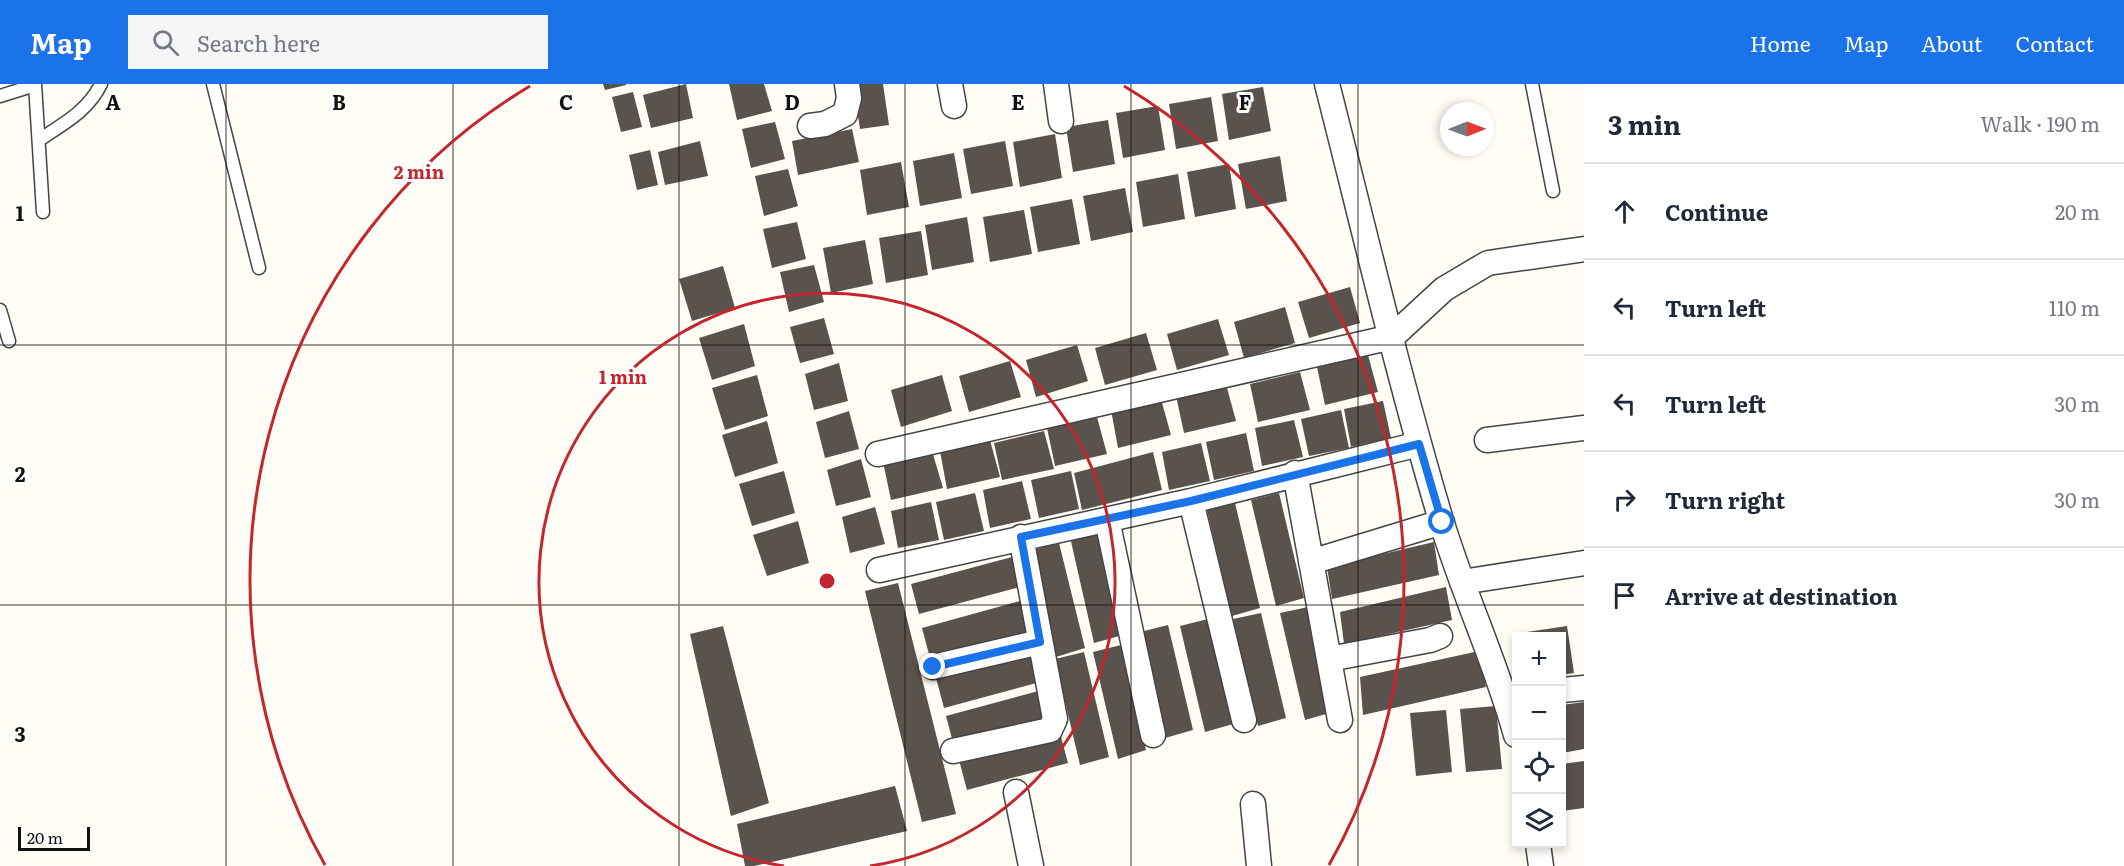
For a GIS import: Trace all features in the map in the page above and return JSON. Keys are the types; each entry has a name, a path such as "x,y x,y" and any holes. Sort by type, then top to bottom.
{"street":[{"path":"810,126 825,124 846,114 849,98 847,84"},
{"path":"1056,84 1061,121"},
{"path":"1327,84 1419,444 1442,522 1462,582 1511,696"},
{"path":"878,453 1392,337 1444,289 1488,263 1584,249"},
{"path":"1487,440 1584,428"},
{"path":"879,570 1191,501 1295,473 1419,444"},
{"path":"1295,473 1340,720"},
{"path":"1191,501 1244,720"},
{"path":"1107,520 1153,735"},
{"path":"1311,562 1442,522"},
{"path":"953,751 1050,730 1055,718 1021,537"},
{"path":"1462,582 1584,563"},
{"path":"1329,659 1430,640 1440,636"},
{"path":"933,667 1040,642"},
{"path":"1566,690 1584,688"},
{"path":"1016,792 1031,866"},
{"path":"1253,804 1259,866"},
{"path":"1539,848 1541,866"}],"lane":[{"path":"39,140 78,114 102,84"},
{"path":"213,84 259,268"},
{"path":"1532,84 1553,191"},
{"path":"0,96 35,85 44,212"},
{"path":"0,310 9,341"}],"building":[{"path":"603,84 626,84 626,85 605,90"},
{"path":"686,84 693,118 651,128 643,95"},
{"path":"729,84 764,84 772,111 737,120"},
{"path":"853,84 883,84 889,125 860,129"},
{"path":"1263,87 1271,131 1229,140 1222,94"},
{"path":"633,92 642,127 621,132 612,97"},
{"path":"1211,97 1218,141 1176,149 1169,104"},
{"path":"1158,106 1165,150 1123,158 1116,113"},
{"path":"1108,120 1115,164 1073,172 1066,127"},
{"path":"775,122 785,159 751,168 742,129"},
{"path":"852,129 859,162 798,175 792,141"},
{"path":"1055,134 1062,178 1020,187 1013,142"},
{"path":"700,141 708,176 665,185 658,152"},
{"path":"1005,141 1013,186 971,194 963,149"},
{"path":"650,150 658,185 637,190 629,155"},
{"path":"954,153 962,198 920,206 913,161"},
{"path":"1280,156 1287,201 1246,209 1238,164"},
{"path":"901,162 909,207 867,215 860,170"},
{"path":"1229,164 1236,209 1195,217 1187,172"},
{"path":"788,169 798,206 764,216 755,176"},
{"path":"1178,174 1185,219 1143,227 1136,182"},
{"path":"1125,188 1133,232 1091,241 1083,196"},
{"path":"1072,199 1080,244 1038,252 1030,207"},
{"path":"1024,210 1032,254 990,262 983,217"},
{"path":"967,217 974,262 932,270 925,225"},
{"path":"797,222 806,259 772,268 763,229"},
{"path":"921,231 928,275 886,283 879,238"},
{"path":"865,240 873,284 831,293 823,248"},
{"path":"814,265 824,302 789,312 780,272"},
{"path":"723,266 735,308 692,321 679,279"},
{"path":"1350,287 1360,323 1309,338 1298,302"},
{"path":"1285,307 1295,343 1244,358 1234,322"},
{"path":"824,318 834,354 800,363 790,327"},
{"path":"1218,319 1229,355 1177,370 1167,334"},
{"path":"744,324 755,366 712,380 699,338"},
{"path":"1146,333 1157,370 1105,385 1095,348"},
{"path":"1077,345 1088,381 1036,397 1026,360"},
{"path":"1368,355 1378,392 1325,405 1317,367"},
{"path":"1010,361 1021,397 969,412 959,376"},
{"path":"839,363 848,401 814,410 805,374"},
{"path":"1300,372 1310,410 1258,422 1250,384"},
{"path":"757,375 768,416 725,430 712,388"},
{"path":"942,375 952,411 901,427 891,390"},
{"path":"1226,384 1236,421 1184,433 1176,396"},
{"path":"1161,399 1171,435 1118,448 1111,410"},
{"path":"1383,401 1391,438 1351,447 1344,409"},
{"path":"1341,410 1349,448 1309,456 1301,419"},
{"path":"849,411 859,449 825,458 816,422"},
{"path":"1097,417 1107,454 1055,466 1047,428"},
{"path":"1294,420 1303,457 1262,466 1255,428"},
{"path":"767,421 778,463 735,477 722,435"},
{"path":"1044,431 1054,469 1002,480 994,443"},
{"path":"1246,433 1254,471 1214,480 1206,442"},
{"path":"990,440 1000,477 947,489 940,451"},
{"path":"1201,443 1210,481 1169,490 1162,452"},
{"path":"932,451 943,488 891,500 883,462"},
{"path":"1153,452 1162,490 1082,510 1074,473"},
{"path":"861,459 871,497 836,506 827,470"},
{"path":"784,471 795,513 752,526 739,484"},
{"path":"1071,471 1079,509 1039,518 1031,480"},
{"path":"1022,481 1031,519 990,528 983,490"},
{"path":"975,493 984,531 944,540 936,502"},
{"path":"1279,493 1304,598 1276,606 1251,500"},
{"path":"931,502 939,540 898,548 891,511"},
{"path":"1235,503 1260,608 1232,616 1207,510"},
{"path":"875,507 885,544 850,553 842,517"},
{"path":"798,521 809,563 767,576 753,535"},
{"path":"1098,529 1123,635 1094,643 1070,537"},
{"path":"1434,542 1439,575 1332,599 1327,567"},
{"path":"1059,543 1085,648 1056,657 1032,550"},
{"path":"1012,557 1020,587 919,614 911,584"},
{"path":"898,583 956,814 922,822 865,591"},
{"path":"1446,587 1452,620 1344,644 1340,612"},
{"path":"1023,600 1031,631 930,658 922,628"},
{"path":"1308,607 1333,712 1305,720 1280,613"},
{"path":"1261,613 1286,718 1258,726 1233,619"},
{"path":"1208,619 1233,724 1205,732 1180,626"},
{"path":"1168,625 1193,730 1165,738 1140,632"},
{"path":"723,626 769,803 731,816 690,634"},
{"path":"1567,626 1574,673 1566,674 1566,632 1527,632"},
{"path":"1121,645 1146,750 1118,759 1093,652"},
{"path":"1036,651 1044,681 944,708 936,678"},
{"path":"1479,651 1486,687 1363,715 1360,677"},
{"path":"1084,652 1109,757 1080,765 1055,659"},
{"path":"1046,689 1054,719 954,746 946,716"},
{"path":"1584,702 1584,749 1566,752 1566,704"},
{"path":"1496,706 1502,769 1466,772 1460,709"},
{"path":"1446,710 1452,772 1416,776 1410,713"},
{"path":"1060,733 1068,763 967,790 959,760"},
{"path":"1584,761 1584,808 1566,810 1566,763"},
{"path":"895,786 907,831 754,866 745,866 737,824"}],"route":[{"path":"933,667 1040,642 1021,537 1191,501 1295,473 1419,444 1442,522"}]}
